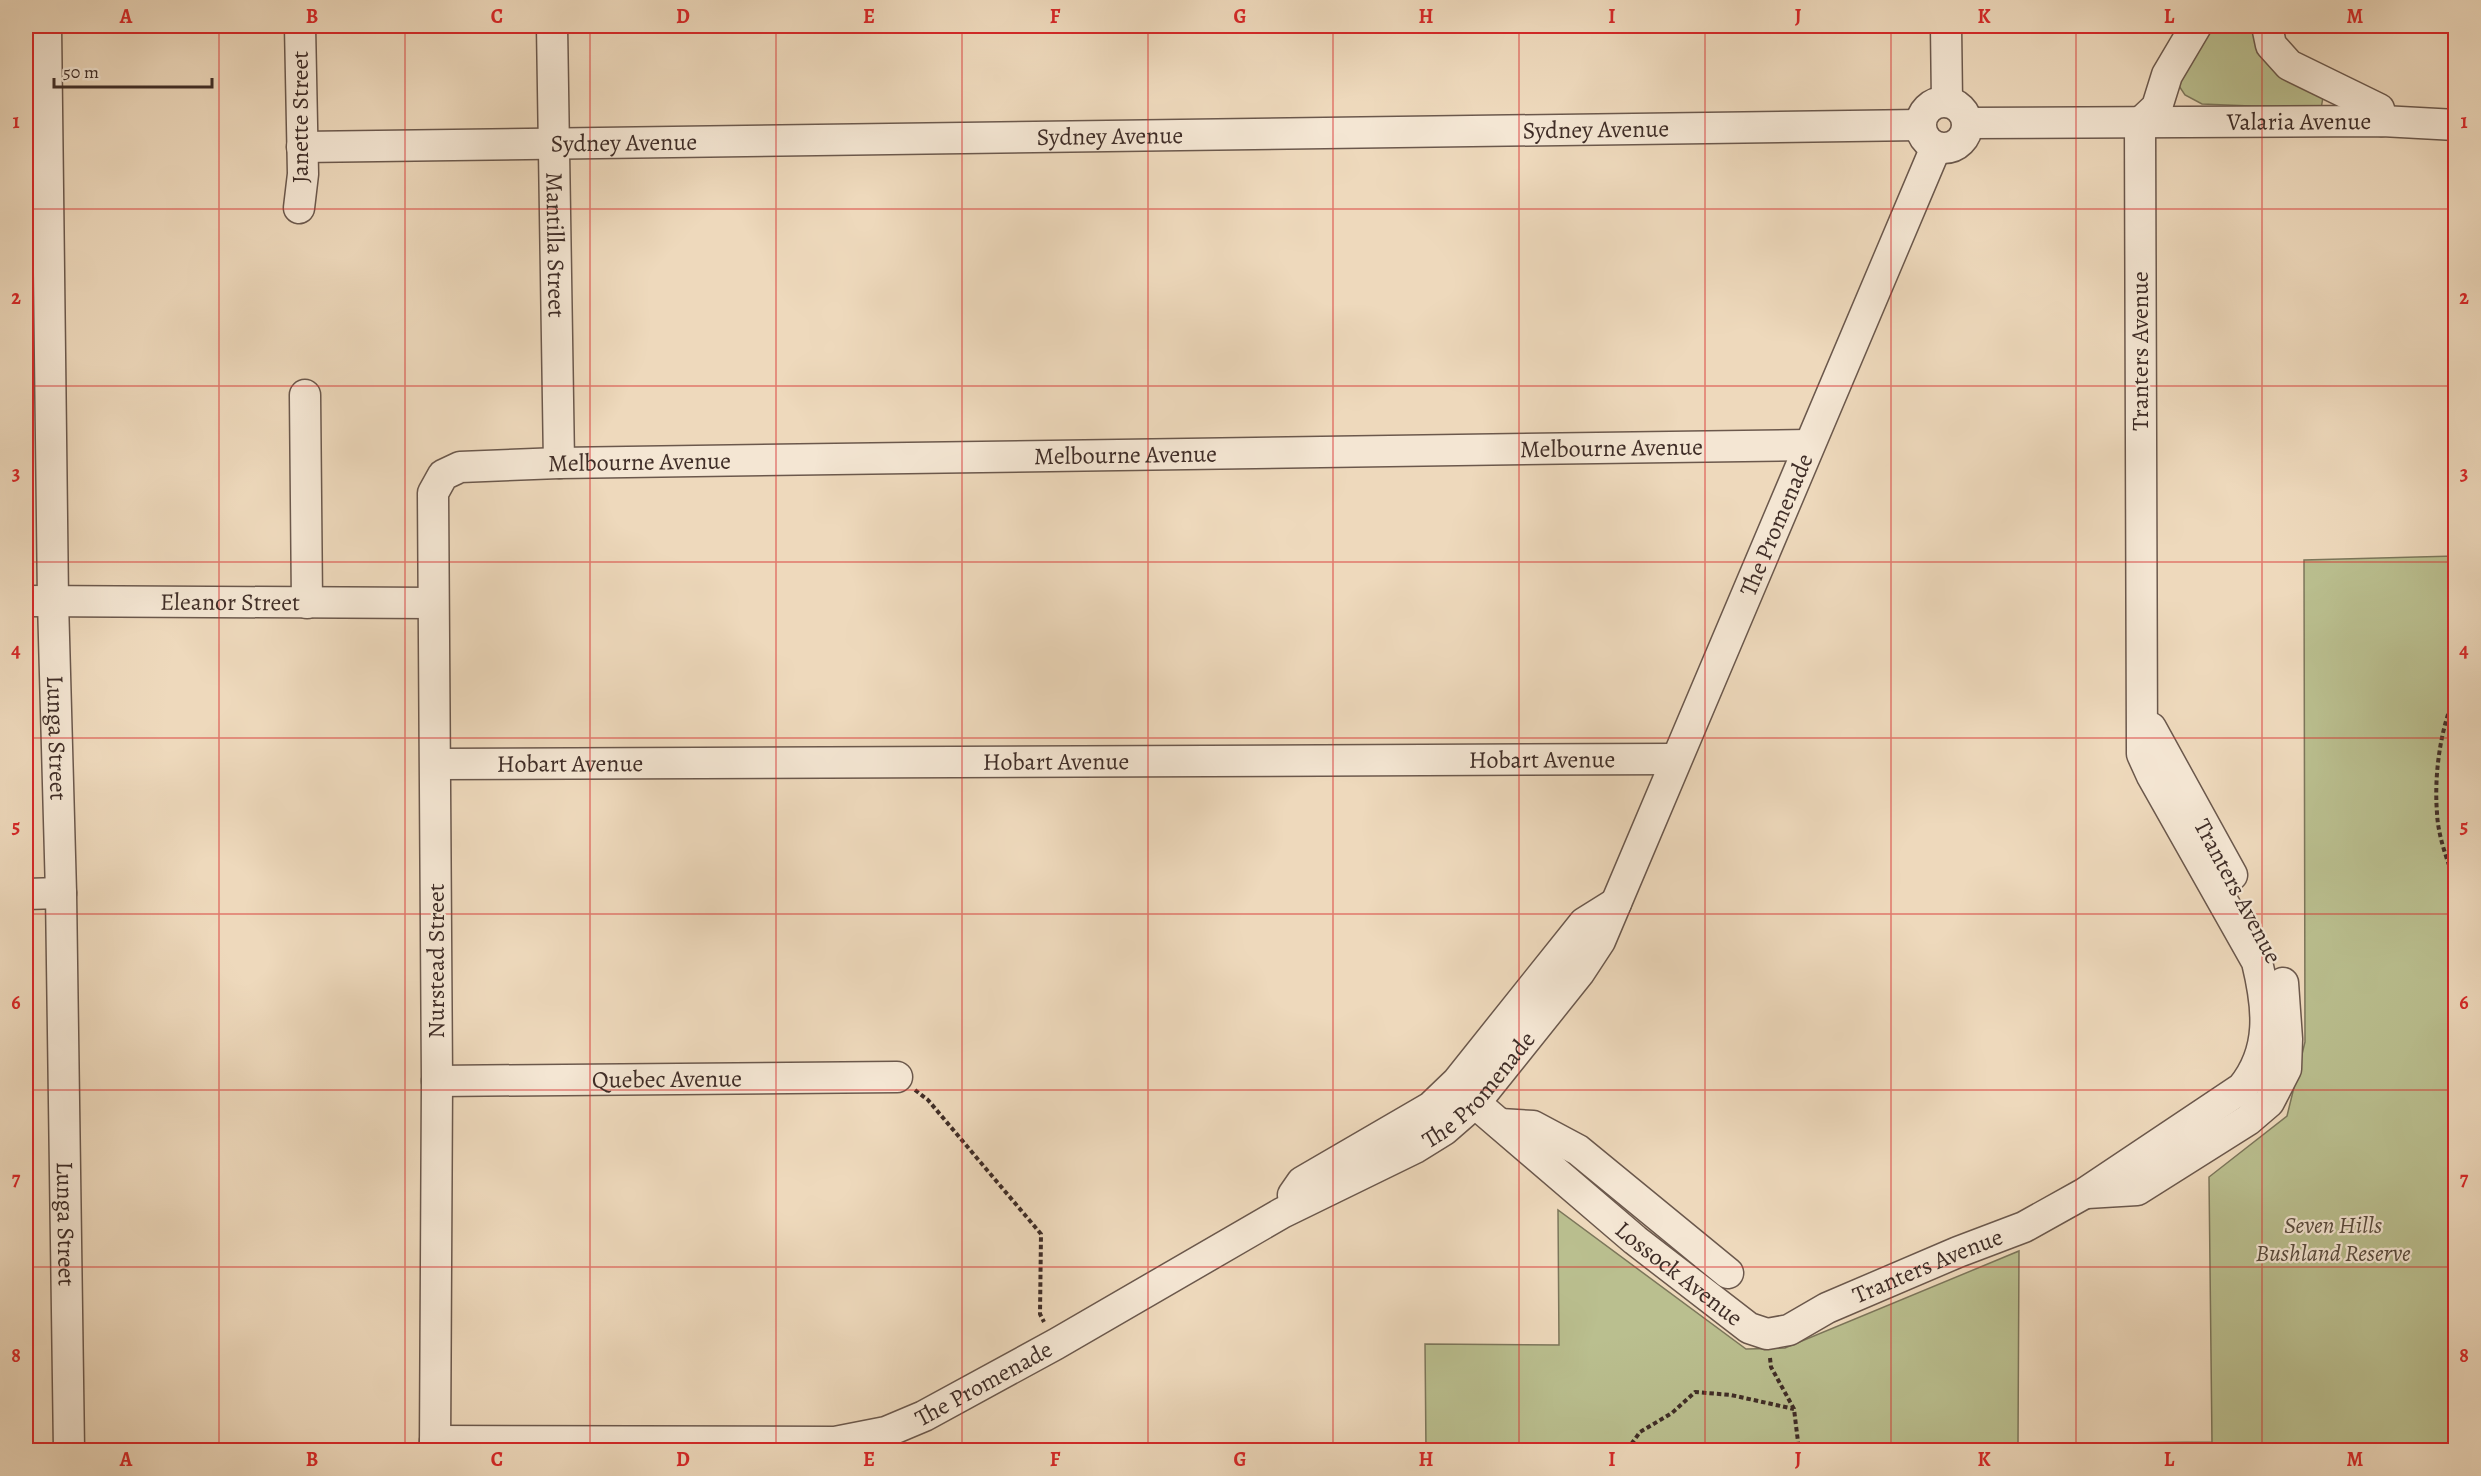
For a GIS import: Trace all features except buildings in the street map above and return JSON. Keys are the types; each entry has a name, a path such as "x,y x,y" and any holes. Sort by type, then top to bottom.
{"street":[{"name":"Janette Street","path":"299,208 303,174 300,26"},
{"name":"Mantilla Street","path":"552,26 559,463"},
{"path":"1946,26 1957,112 1963,137 1951,147 1928,136 1921,118 1928,107 1934,103 1957,112 2140,123 2157,107 2167,75 2196,26"},
{"path":"2267,26 2271,45 2289,65 2379,110 2382,121"},
{"name":"Lunga Street","path":"39,40 39,601 61,893 69,1450"},
{"name":"Valaria Avenue","path":"2140,123 2382,121 2456,125"},
{"name":"Tranters Avenue","path":"1767,1334 1789,1330 1838,1303 1958,1252 2024,1227 2085,1193 2242,1088 2255,1072 2264,1043 2265,995 2257,962 2142,754 2140,693 2140,123"},
{"name":"Sydney Avenue","path":"302,147 1928,136"},
{"name":"The Promenade","path":"435,1446 835,1442 886,1432 924,1416 1056,1344 1210,1252 1282,1213 1415,1148 1444,1130 1475,1103 1579,973 1600,941 1809,445 1928,136"},
{"path":"305,395 307,603"},
{"name":"Melbourne Avenue","path":"443,475 460,467 559,463 1809,445"},
{"name":"Nurstead Street","path":"435,1446 437,1081 433,493 443,475"},
{"name":"Eleanor Street","path":"39,601 433,603"},
{"name":"Hobart Avenue","path":"436,764 1676,759"},
{"path":"26,894 61,893"},
{"name":"The Promenade","path":"1282,1213 1302,1182 1431,1107 1457,1082 1584,923 1616,903"},
{"name":"Quebec Avenue","path":"437,1081 897,1077"},
{"name":"Lossock Avenue","path":"1475,1103 1635,1240 1749,1328 1767,1334"},
{"name":"Lossock Avenue","path":"1500,1124 1533,1126 1578,1150 1728,1273"}],"path":[{"path":"2456,693 2449,709 2438,764 2437,814 2445,855 2456,885"},
{"path":"897,1077 928,1101 1041,1234 1040,1314 1056,1344"},
{"name":"Lossock Avenue","path":"1767,1334 1771,1367 1794,1409 1799,1450"},
{"path":"1627,1450 1640,1432 1672,1413 1695,1392 1731,1395 1794,1409"}],"green space":[{"path":"2209,26 2258,26 2323,97 2321,109 2202,104 2185,95 2177,83"},
{"name":"Seven Hills Bushland Reserve","path":"2455,556 2455,1450 1426,1450 1425,1344 1559,1345 1558,1210 1746,1349 1785,1348 2019,1251 2018,1444 2212,1442 2209,1177 2287,1116 2305,1042 2304,560"}]}
